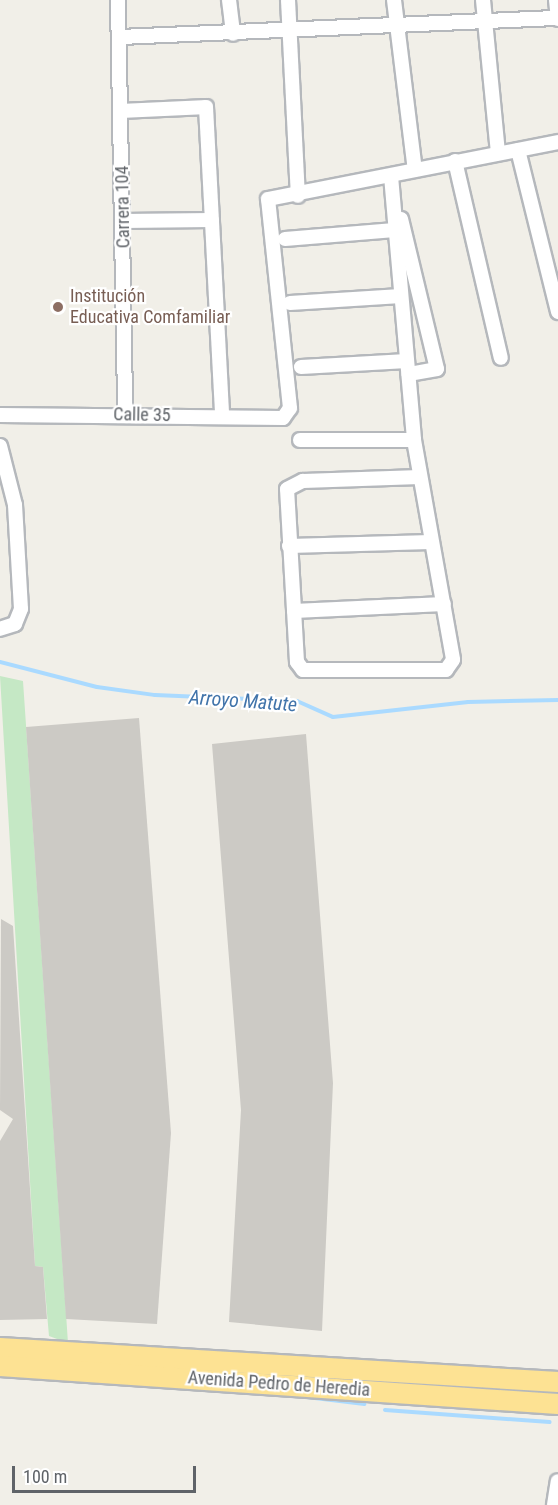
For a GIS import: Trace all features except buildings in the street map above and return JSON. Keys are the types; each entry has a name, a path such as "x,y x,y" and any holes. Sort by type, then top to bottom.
{"highway":[{"name":"Avenida Pedro de Heredia","path":"0,1348 558,1382"},
{"name":"Avenida Pedro de Heredia","path":"0,1366 558,1404"}],"street":[{"name":"Carrera 104","path":"118,0 122,111 125,414"},
{"path":"229,0 233,34"},
{"path":"288,0 298,196 455,161 558,142"},
{"path":"394,0 415,170"},
{"path":"483,0 498,153"},
{"path":"120,37 397,27 558,18 556,0"},
{"path":"122,111 206,107 222,417"},
{"path":"518,150 558,312"},
{"path":"455,161 501,358"},
{"path":"391,177 414,440 453,660 446,670 303,670 297,662 286,497 294,482 420,477"},
{"path":"302,367 438,369 391,177"},
{"name":"Calle 35","path":"0,416 125,414 283,418 291,408 268,199 298,196"},
{"path":"123,221 212,220"},
{"path":"285,239 395,230"},
{"path":"290,303 401,296"},
{"path":"300,440 414,440"},
{"path":"0,446 15,505 21,590 15,624 0,629"},
{"path":"289,546 431,542"},
{"path":"294,611 444,604"},
{"path":"554,1505 558,1481"}],"green space":[{"path":"0,676 23,681 68,1343 49,1336 43,1267 35,1266"}],"waterway":[{"name":"Arroyo Matute","path":"0,662 97,687 155,695 297,701 333,717 468,702 558,700"},
{"path":"50,1379 100,1383"},
{"path":"290,1395 364,1404"},
{"path":"385,1410 550,1422"}],"place":[{"name":"Institución Educativa Comfamiliar","path":"58,307"}]}
